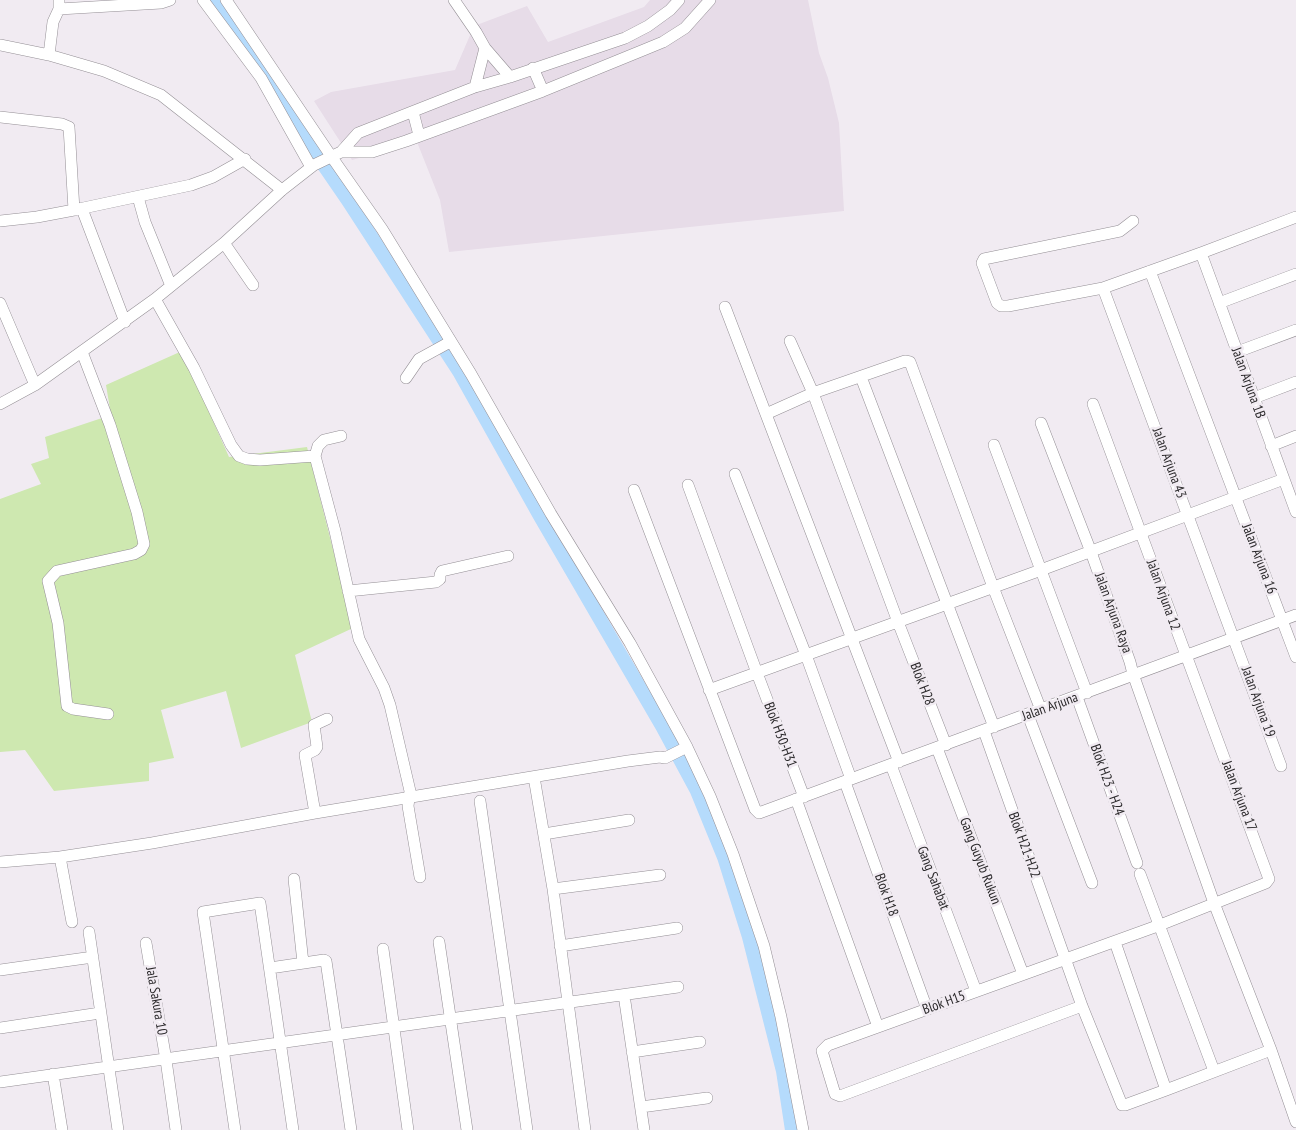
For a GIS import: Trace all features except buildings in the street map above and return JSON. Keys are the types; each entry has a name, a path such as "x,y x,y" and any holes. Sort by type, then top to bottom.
{"street":[{"path":"49,55 59,4 162,3 170,0"},
{"path":"203,0 261,78 313,166"},
{"path":"226,0 382,229 630,643 710,796 733,854 764,946 781,1018 803,1130"},
{"path":"454,0 485,48 510,77"},
{"path":"0,404 35,385 156,299 224,243 282,190 313,166 332,155 358,133 475,87 625,38 648,26 670,10 679,0"},
{"path":"332,155 372,152 543,91 663,42 685,28 710,0"},
{"path":"0,45 49,55 104,71 161,94 282,190"},
{"path":"475,87 485,48"},
{"path":"533,68 543,91"},
{"path":"412,112 419,135"},
{"path":"0,117 62,124 69,127 78,209 124,322"},
{"path":"0,221 37,217 191,185 213,177 243,160"},
{"path":"138,197 145,222 171,286"},
{"path":"1133,221 1120,231 984,259 982,261 997,303 1001,306 1008,306 1103,288 1296,217"},
{"path":"224,243 253,284"},
{"name":"Jalan Arjuna 1B","path":"1200,253 1295,507"},
{"name":"Jalan Arjuna 16","path":"1150,271 1296,657"},
{"path":"1219,303 1296,274"},
{"name":"Jalan Arjuna 43","path":"1103,288 1234,639"},
{"path":"156,299 194,368 231,445 239,456 260,460 316,456"},
{"path":"0,302 35,385"},
{"name":"Gang Sahabat","path":"725,307 853,639 976,991"},
{"path":"1237,352 1296,330"},
{"name":"Blok H28","path":"790,341 814,393 898,622 941,746"},
{"path":"406,378 419,360 449,343"},
{"path":"82,352 110,425 137,512 144,544 141,550 134,554 57,571 48,581 58,623 67,706 73,709 108,714"},
{"path":"766,414 814,393 905,361 910,362 1040,710"},
{"name":"Blok H21-H22","path":"861,377 947,604 1082,1006 1122,1104 1124,1105 1166,1090"},
{"path":"1254,398 1296,382"},
{"name":"Jalan Arjuna 12","path":"1093,404 1186,656"},
{"name":"Jalan Arjuna Raya","path":"1041,423 1130,662 1214,903 1271,1050 1296,1122"},
{"path":"341,436 324,440 318,446 316,456 359,639 384,688 390,705 410,791 408,806 420,877"},
{"path":"1271,446 1296,436"},
{"name":"Blok H23 - H24","path":"994,445 1041,570 1139,868 1214,1071"},
{"name":"Blok H18","path":"735,474 806,655 927,1009"},
{"path":"634,490 709,690 993,588 1284,479"},
{"name":"Blok H30-H31","path":"688,485 800,798 878,1028"},
{"path":"348,591 436,582 440,579 442,572 508,556"},
{"name":"Jalan Arjuna","path":"709,690 756,812 759,813 1082,695 1133,674 1296,616"},
{"name":"Jalan Arjuna 19","path":"1234,639 1281,766"},
{"name":"Jalan Arjuna 17","path":"1186,656 1269,879 1266,883 1214,903"},
{"path":"1028,715 1092,883"},
{"path":"315,813 305,756 317,747 314,725 327,718"},
{"name":"Gang Guyub Rukun","path":"941,746 1023,974"},
{"path":"0,862 60,857 206,834 315,813 628,761 665,758 684,749"},
{"path":"534,777 553,889 585,1130"},
{"path":"480,801 528,1130"},
{"path":"544,834 629,820"},
{"path":"60,857 72,922"},
{"path":"553,889 660,875"},
{"path":"294,879 303,963"},
{"path":"236,1130 203,912 260,903 293,1130"},
{"name":"Blok H15","path":"1082,1006 840,1096 835,1094 822,1051 824,1048 927,1009 1065,958 1115,942 1214,903"},
{"path":"560,946 676,928"},
{"path":"89,932 118,1130"},
{"path":"440,942 467,1130"},
{"path":"1115,942 1166,1090 1271,1050"},
{"name":"Jala Sakura 10","path":"146,943 176,1130"},
{"path":"383,948 408,1130"},
{"path":"0,970 92,957"},
{"path":"270,968 326,961 351,1130"},
{"path":"0,1082 678,987"},
{"path":"624,995 644,1130"},
{"path":"0,1028 100,1014"},
{"path":"632,1052 700,1042"},
{"path":"53,1074 62,1130"},
{"path":"641,1107 707,1098"},
{"path":"1291,1130 1296,1128"}],"shaded area":[{"path":"650,0 808,0 819,53 828,78 839,123 844,211 449,252 440,200 417,142 352,160 314,101 331,92 455,70 474,26 527,6 548,42 644,7"}],"green space":[{"path":"182,351 229,457 307,447 353,628 295,655 312,722 241,748 226,691 161,710 174,758 149,763 149,781 54,791 25,750 0,752 0,499 41,484 31,464 49,458 45,437 111,415 106,385"}],"waterway":[{"path":"217,0 254,53 301,132 460,373 540,516 662,726 697,791 724,857 749,937 783,1071 792,1130"}]}
